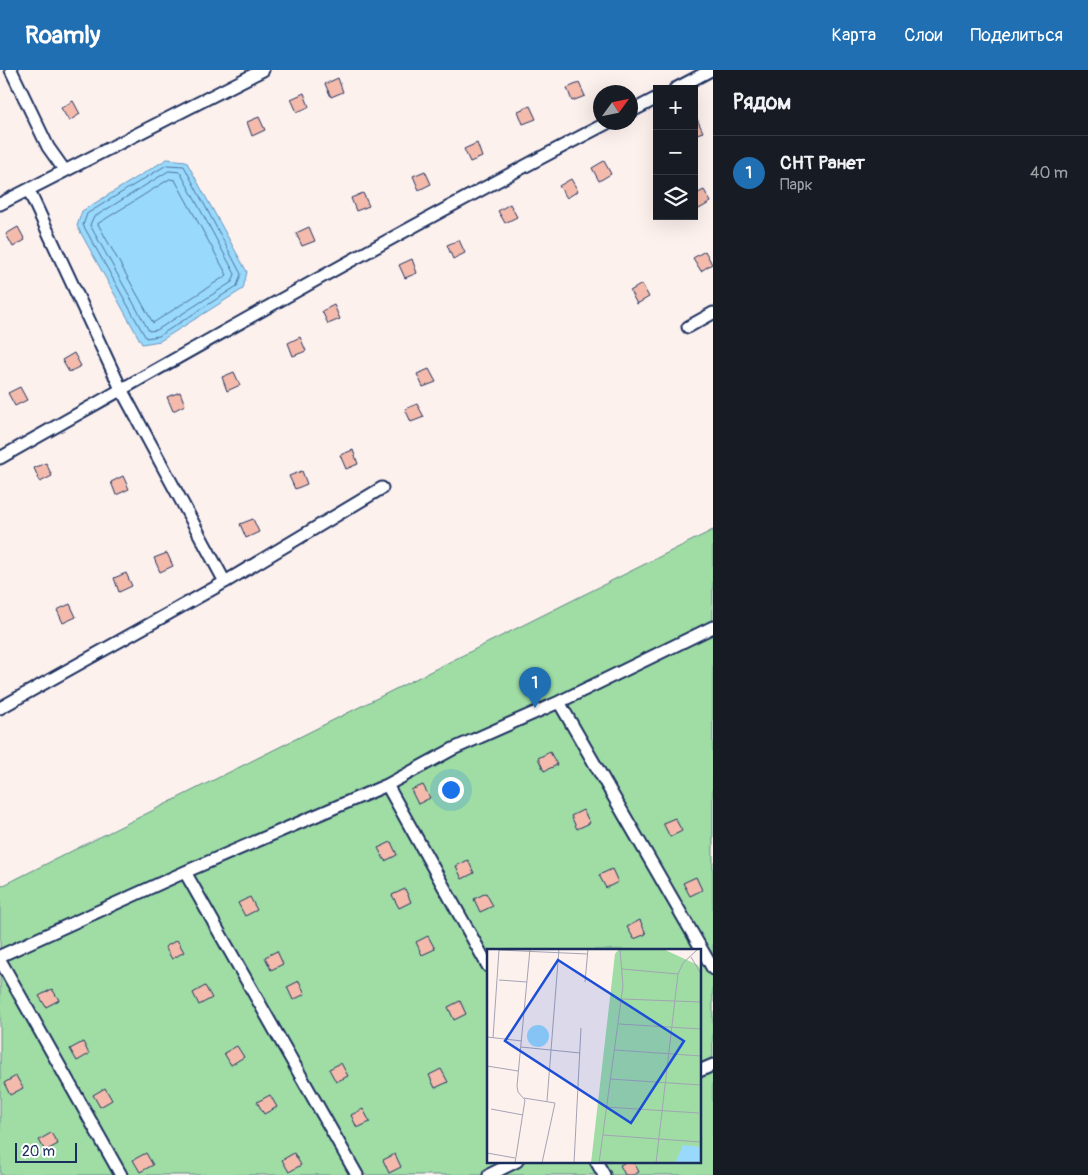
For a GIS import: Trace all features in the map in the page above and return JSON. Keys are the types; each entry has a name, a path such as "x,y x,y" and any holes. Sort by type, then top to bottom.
{"lane":[{"path":"11,70 48,147 65,171"},
{"path":"0,204 29,191 263,70"},
{"path":"683,85 711,70"},
{"path":"638,108 653,100"},
{"path":"0,458 285,297 594,130"},
{"path":"29,191 121,389 225,582"},
{"path":"688,327 713,313"},
{"path":"0,708 225,582 382,488"},
{"path":"120,1175 0,958 185,872 388,785 453,749 558,702 713,627"},
{"path":"558,702 713,969"},
{"path":"388,785 487,964"},
{"path":"185,872 357,1175"},
{"path":"700,1070 713,1064"},
{"path":"489,1175 514,1162"},
{"path":"597,1162 604,1175"}],"green space":[{"path":"713,530 713,1175 0,1175 0,887"}],"water":[{"path":"167,159 186,161 247,272 243,289 160,341 142,344 77,226 82,211"}],"building":[{"path":"338,78 343,92 331,97 325,84"},
{"path":"579,83 585,96 572,101 567,88"},
{"path":"304,93 309,107 297,112 291,99"},
{"path":"73,101 80,114 69,121 61,108"},
{"path":"530,106 536,119 523,124 518,111"},
{"path":"259,117 265,130 252,136 247,122"},
{"path":"698,121 703,132 698,134"},
{"path":"477,143 482,157 470,162 464,149"},
{"path":"604,161 611,174 599,181 592,168"},
{"path":"425,171 431,184 419,190 413,176"},
{"path":"571,179 578,191 567,198 559,186"},
{"path":"704,190 711,202 699,209 698,207 698,193"},
{"path":"363,193 369,206 356,211 351,198"},
{"path":"510,204 517,217 505,223 498,211"},
{"path":"18,227 25,240 13,247 6,234"},
{"path":"309,227 315,241 302,246 296,233"},
{"path":"459,240 465,253 453,259 447,245"},
{"path":"705,251 712,264 701,271 693,258"},
{"path":"412,259 417,273 405,278 399,265"},
{"path":"642,284 649,297 637,304 630,291"},
{"path":"334,305 340,319 328,324 322,311"},
{"path":"300,337 306,351 293,356 288,343"},
{"path":"74,353 81,366 69,372 62,360"},
{"path":"429,369 436,382 423,387 417,374"},
{"path":"234,372 240,385 227,391 222,377"},
{"path":"20,387 27,400 15,406 8,393"},
{"path":"180,392 185,405 173,411 167,397"},
{"path":"417,404 424,417 411,422 405,409"},
{"path":"353,450 358,464 346,469 340,455"},
{"path":"46,463 52,476 40,482 34,468"},
{"path":"302,471 307,484 295,489 289,476"},
{"path":"123,476 129,489 116,495 111,482"},
{"path":"253,519 259,532 246,538 240,524"},
{"path":"167,553 173,566 160,572 154,558"},
{"path":"126,573 132,586 119,592 114,578"},
{"path":"70,604 76,617 63,623 57,610"},
{"path":"550,752 557,765 544,771 538,758"},
{"path":"423,785 430,798 418,804 411,790"},
{"path":"583,810 590,823 577,829 571,816"},
{"path":"675,818 682,831 670,837 663,823"},
{"path":"391,842 397,855 385,861 378,848"},
{"path":"468,860 474,873 462,879 456,866"},
{"path":"612,869 618,882 606,888 599,875"},
{"path":"696,877 702,890 690,896 683,883"},
{"path":"405,889 411,902 399,908 392,895"},
{"path":"486,893 493,906 480,912 474,899"},
{"path":"250,897 257,910 245,916 238,903"},
{"path":"640,920 646,934 634,939 627,927"},
{"path":"428,936 435,949 422,955 416,942"},
{"path":"177,940 184,952 172,959 165,947"},
{"path":"277,951 283,964 271,970 265,957"},
{"path":"299,981 305,994 293,1000 287,987"},
{"path":"205,986 212,998 199,1005 193,993"},
{"path":"52,989 59,1000 46,1007 39,996"},
{"path":"460,1001 466,1014 454,1020 448,1007"},
{"path":"83,1042 89,1054 77,1061 70,1049"},
{"path":"237,1046 244,1057 231,1065 224,1053"},
{"path":"341,1063 348,1076 336,1082 329,1069"},
{"path":"441,1069 448,1082 435,1088 429,1075"},
{"path":"16,1076 23,1088 10,1095 4,1083"},
{"path":"105,1088 112,1100 100,1107 93,1095"},
{"path":"270,1095 277,1107 264,1114 257,1102"},
{"path":"363,1109 370,1122 357,1128 351,1115"},
{"path":"51,1133 58,1144 45,1151 39,1140"},
{"path":"146,1153 153,1165 140,1172 133,1160"},
{"path":"294,1153 301,1165 289,1172 282,1160"},
{"path":"395,1154 401,1167 389,1173 383,1160"},
{"path":"626,1162 634,1162 639,1172 633,1175 625,1175 620,1165"}],"place":[{"name":"СНТ Ранет","path":"535,708"}]}
